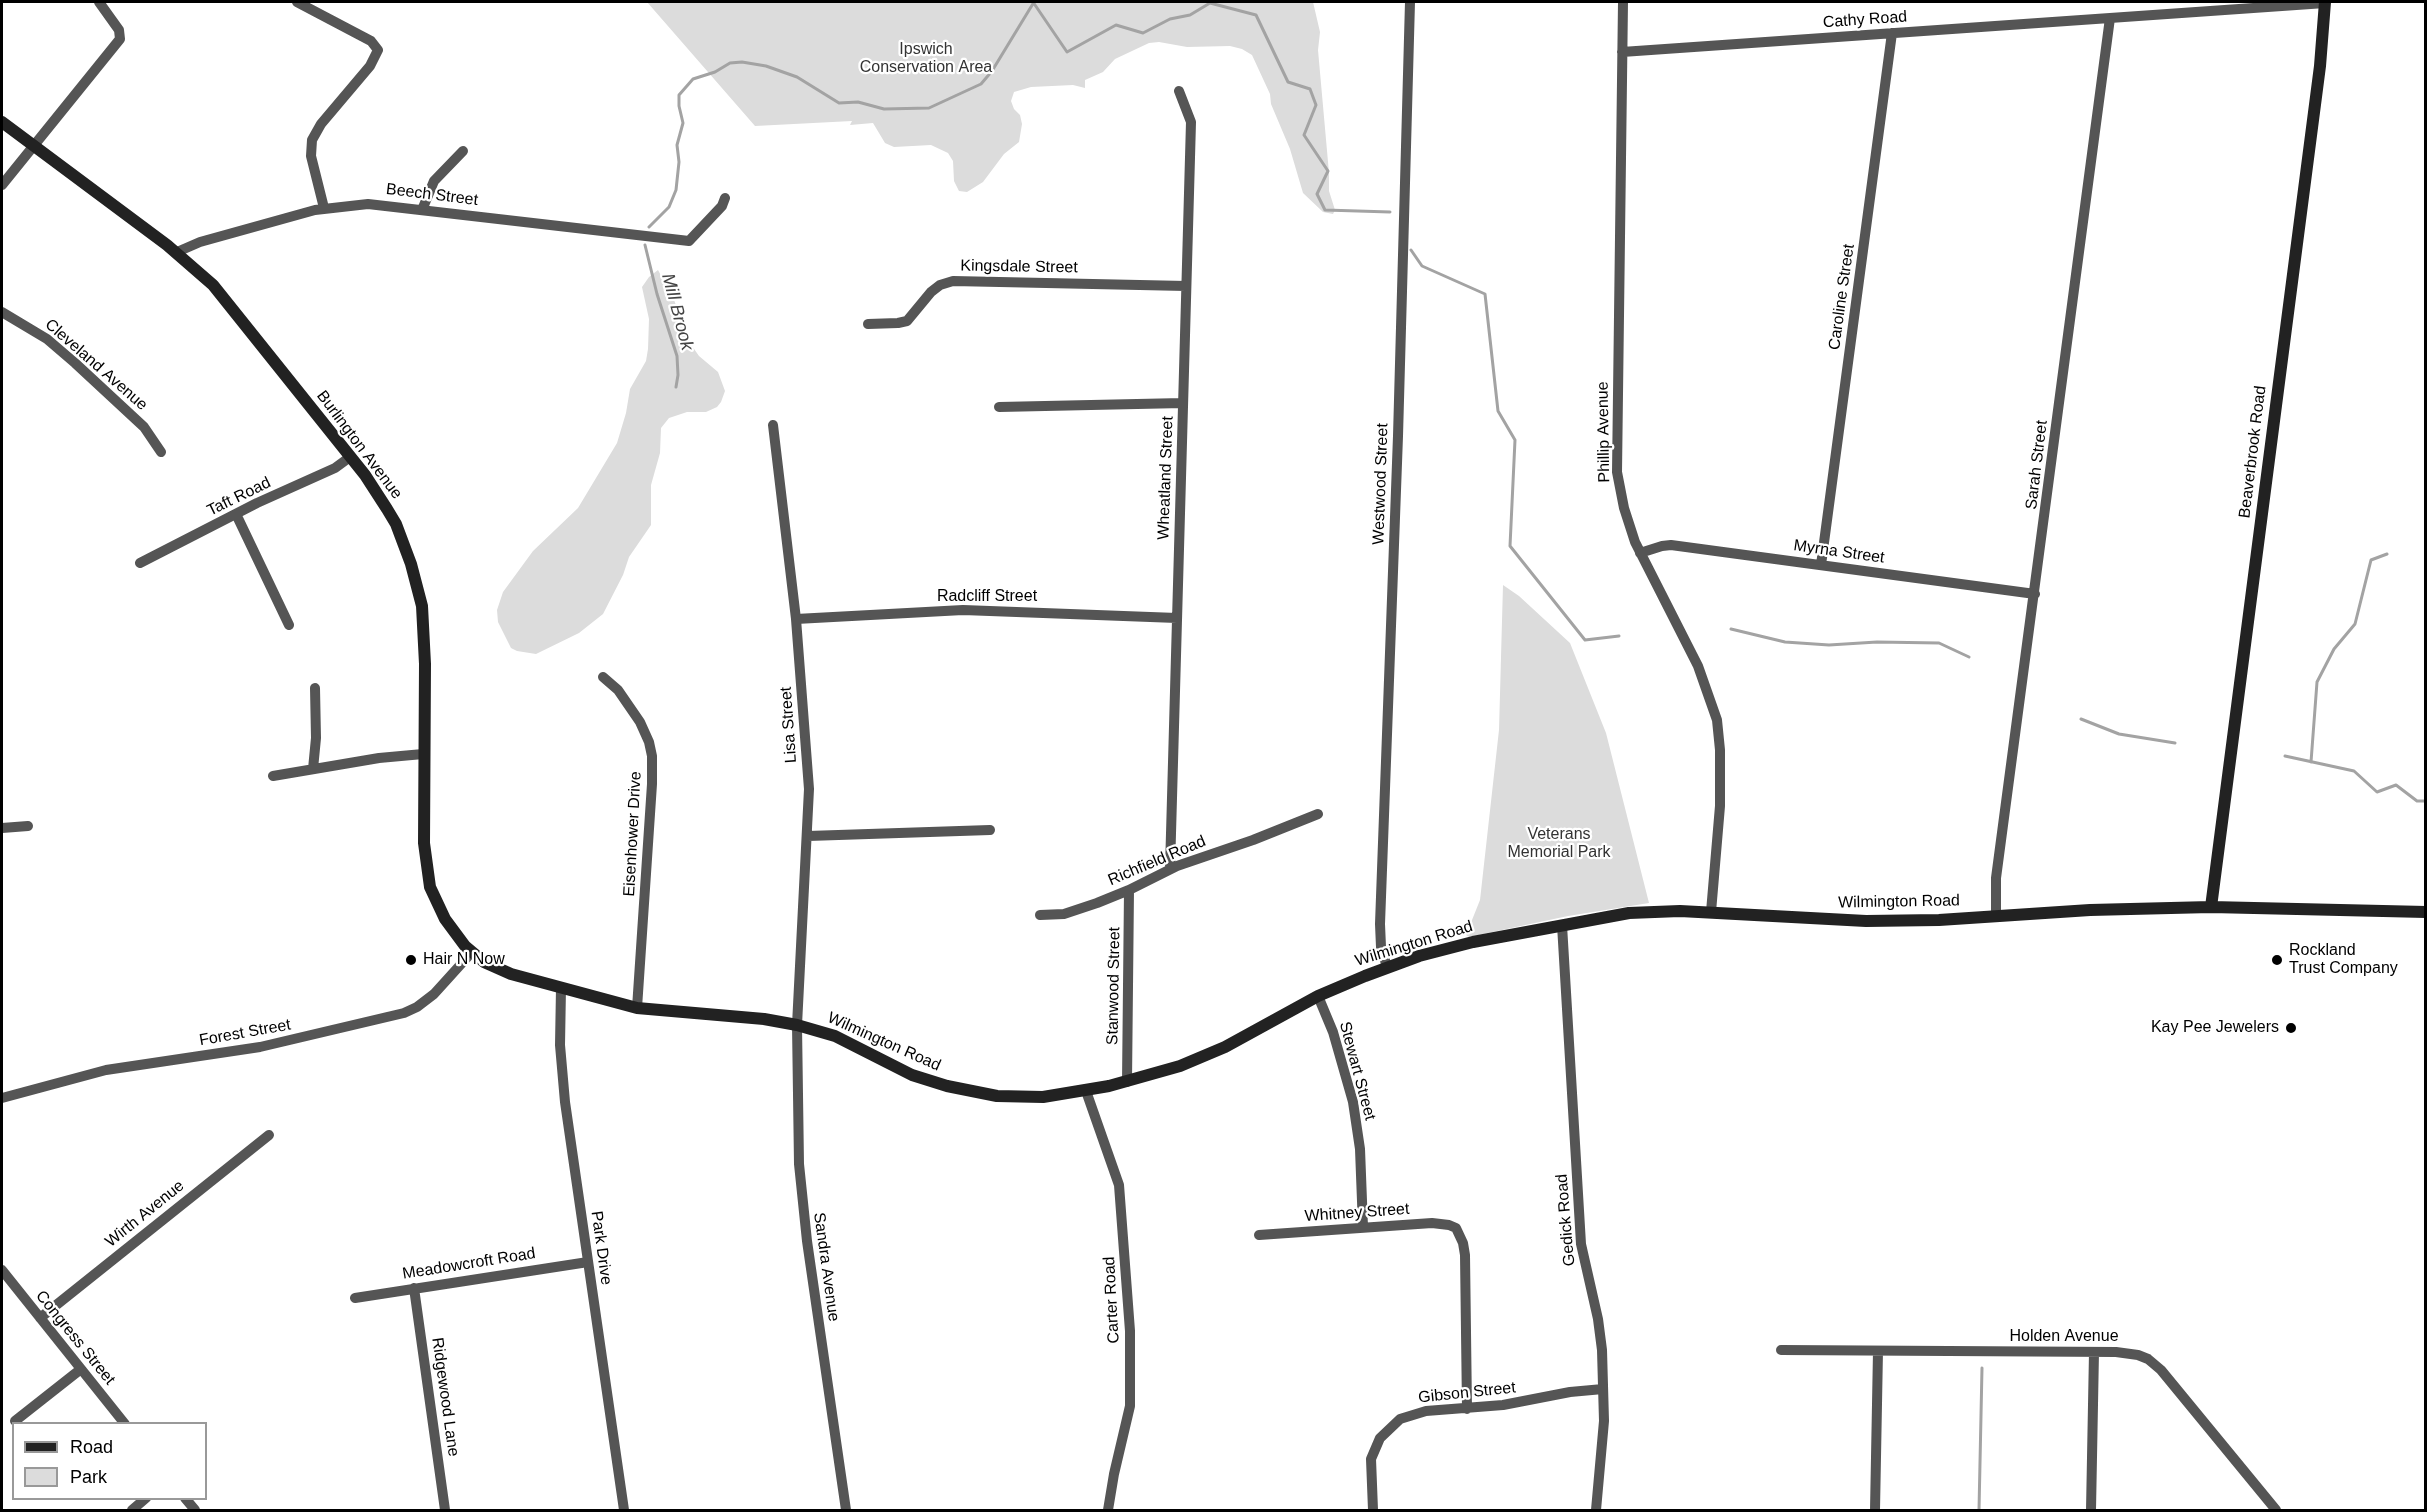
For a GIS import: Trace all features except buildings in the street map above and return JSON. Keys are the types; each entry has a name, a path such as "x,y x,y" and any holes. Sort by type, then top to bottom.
{"main road":[{"name":"Beaverbrook Road","path":"2211,907 2320,66 2325,2"},
{"name":"Burlington Avenue","path":"2,122 177,252 213,285 350,457 396,524 417,586 424,629 423,754 425,852 428,880 445,919 458,938 472,952 491,965"},
{"name":"Wilmington Road","path":"491,965 511,974 637,1008 764,1019 797,1025 835,1036 912,1075 959,1090 1028,1098 1086,1091 1127,1082 1180,1066 1202,1057 1318,996 1386,967 1458,945 1636,913 1711,912 1866,921 2211,907 2426,912"}],"street":[{"path":"2,185 120,39 119,30 99,2"},
{"path":"297,2 371,41 378,50 370,66 328,116 312,140 311,156 324,208"},
{"name":"Westwood Street","path":"1386,967 1380,947 1380,924 1410,2"},
{"name":"Phillip Avenue","path":"1623,2 1617,472 1627,519 1640,553 1698,666 1717,720 1720,750 1720,806 1711,912"},
{"name":"Cathy Road","path":"1622,52 2325,2"},
{"name":"Sarah Street","path":"1996,916 1996,878 2110,18"},
{"name":"Caroline Street","path":"1821,565 1892,33"},
{"name":"Wheatland Street","path":"1170,869 1191,122 1179,91"},
{"path":"422,210 434,181 463,151"},
{"name":"Beech Street","path":"177,252 200,242 324,208 376,204 689,241 722,206 725,198"},
{"name":"Kingsdale Street","path":"868,324 907,321 931,292 940,285 953,281 1186,286"},
{"name":"Cleveland Avenue","path":"2,312 47,339 84,370 147,429 161,452"},
{"path":"999,407 1183,404"},
{"name":"Lisa Street","path":"773,424 796,619 808,773 808,837 797,1025"},
{"name":"Taft Road","path":"140,563 236,514 335,468 350,457"},
{"path":"236,514 289,624"},
{"name":"Myrna Street","path":"1640,553 1668,545 2035,594"},
{"name":"Radcliff Street","path":"796,619 963,610 1177,618"},
{"name":"Eisenhower Drive","path":"603,677 618,690 640,722 647,735 652,756 637,1008"},
{"path":"313,769 316,738 315,688"},
{"path":"273,776 379,758 423,754"},
{"name":"Richfield Road","path":"1040,915 1067,913 1129,890 1170,869 1254,840 1318,814"},
{"path":"2,828 28,826"},
{"path":"808,837 990,830"},
{"name":"Stanwood Street","path":"1127,1082 1129,890"},
{"name":"Gedick Road","path":"1562,925 1581,1244 1600,1337 1603,1446 1596,1510"},
{"name":"Forest Street","path":"2,1098 106,1070 260,1047 400,1015 417,1007 434,994 472,952"},
{"name":"Park Drive","path":"561,988 559,1016 561,1065 624,1510"},
{"name":"Stewart Street","path":"1318,996 1335,1040 1355,1111 1360,1149 1363,1227"},
{"name":"Sandra Avenue","path":"797,1025 797,1135 802,1203 846,1510"},
{"name":"Carter Road","path":"1086,1091 1119,1185 1130,1331 1130,1406 1108,1510"},
{"name":"Wirth Avenue","path":"40,1318 269,1135"},
{"name":"Whitney Street","path":"1259,1235 1432,1223 1456,1228 1463,1243 1465,1255 1467,1409"},
{"name":"Meadowcroft Road","path":"355,1298 588,1262"},
{"name":"Congress Street","path":"2,1270 123,1422"},
{"name":"Ridgewood Lane","path":"414,1288 445,1510"},
{"name":"Holden Avenue","path":"1781,1350 2133,1353 2157,1366 2276,1510"},
{"path":"1875,1510 1878,1351"},
{"path":"2091,1510 2094,1352"},
{"path":"15,1421 81,1369"},
{"name":"Gibson Street","path":"1372,1510 1371,1459 1380,1438 1400,1419 1416,1413 1467,1409 1570,1392 1603,1389"},
{"path":"132,1510 144,1500"}],"green space":[{"name":"Ipswich Conservation Area","path":"647,2 1313,2 1320,32 1318,50 1329,191 1335,210 1333,214 1323,212 1303,193 1290,149 1271,104 1270,94 1252,55 1242,49 1230,46 1187,47 1159,42 1149,43 1115,59 1103,72 1085,80 1085,88 1073,85 1031,87 1014,92 1011,101 1014,109 1020,115 1022,124 1019,142 1004,154 983,182 967,192 959,191 954,181 953,161 948,153 931,145 894,147 885,143 873,123 850,125 852,121 755,126"},
{"path":"658,270 674,300 692,346 699,356 718,372 725,391 721,402 717,407 706,412 687,412 669,418 661,428 660,453 651,485 651,525 629,557 623,575 603,614 579,633 536,654 517,651 511,648 498,622 497,610 503,592 533,551 578,508 617,443 630,389 646,361 648,349 649,319 642,287"},
{"name":"Veterans Memorial Park","path":"1503,585 1519,596 1570,643 1606,733 1649,903 1568,916 1469,937 1466,935 1480,900 1499,730"}],"waterway":[{"path":"1033,2 1067,52 1116,25 1143,33 1170,19 1190,15 1210,3 1256,15 1288,82 1310,89 1316,105 1304,135 1328,171 1317,194 1325,210 1390,212"},
{"name":"Mill Brook","path":"649,227 669,207 676,190 679,162 677,145 683,123 679,95 693,79 715,72 730,63 742,62 766,66 797,77 839,103 858,102 884,109 929,108 981,84 992,71 1034,2"},
{"name":"Mill Brook","path":"645,245 657,294 677,356 676,387"},
{"path":"1411,250 1422,266 1485,294 1498,411 1515,440 1510,546 1585,640 1619,636"},
{"path":"2311,762 2317,682 2334,649 2355,624 2371,560 2387,554"},
{"path":"1731,629 1785,642 1829,645 1877,642 1939,643 1969,657"},
{"path":"2081,719 2119,734 2175,743"},
{"path":"2285,756 2354,771 2377,792 2396,785 2417,801 2426,801"},
{"path":"1979,1510 1982,1368"}],"place":[{"name":"Hair N Now","path":"411,960"},
{"name":"Rockland Trust Company","path":"2277,960"},
{"name":"Kay Pee Jewelers","path":"2291,1028"}]}
